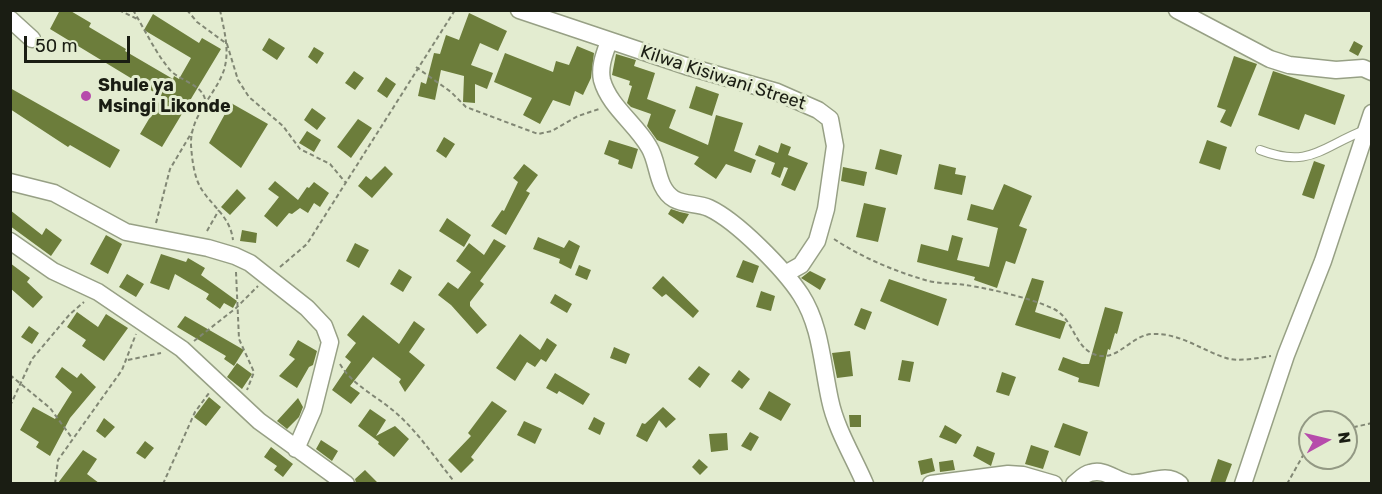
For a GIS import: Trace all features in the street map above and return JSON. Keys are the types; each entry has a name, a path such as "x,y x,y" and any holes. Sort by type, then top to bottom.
{"street":[{"name":"Kilwa Kisiwani Street","path":"519,10 777,92 818,110 830,118 836,146 826,209 817,241 811,254 801,265 785,274"},
{"path":"1176,10 1270,59 1289,65 1336,70 1363,69 1371,72"},
{"path":"10,20 32,39"},
{"path":"609,40 601,68 607,92 650,148 660,180 668,194 675,199 699,204 720,213 785,274 801,296 812,317 836,419 865,483"},
{"path":"1243,483 1286,355 1308,304 1369,121"},
{"path":"10,182 54,193 126,232 198,246 235,256 250,263 307,308 324,326 330,342 313,410 296,449"},
{"path":"10,241 52,271 98,292 182,349 239,403 296,449 346,483"},
{"path":"1074,483 1084,476 1104,472 1127,483 1170,478 1180,483"},
{"path":"931,483 1008,474 1054,483"}],"lane":[{"path":"1260,150 1290,159 1303,158 1369,121"}],"path":[{"path":"119,10 139,20"},
{"path":"133,10 143,31 170,70 199,89 206,100"},
{"path":"187,10 206,29 227,44"},
{"path":"220,10 238,80 249,97 283,126 300,149 330,164 345,182"},
{"path":"128,360 182,349 236,308 267,277 307,244 416,67 436,42 455,10"},
{"path":"152,237 170,169 224,70 227,44"},
{"path":"416,67 451,92 466,107 538,134 552,131 578,116 618,106"},
{"path":"193,130 191,145 197,181 231,228 235,256 239,339 254,372 251,383 239,403"},
{"path":"198,246 219,210"},
{"path":"819,229 867,257 927,281 968,286 1054,309 1068,320 1087,351 1098,356 1109,355 1123,349 1142,334 1156,333 1192,342 1227,358 1286,355"},
{"path":"10,406 22,383 25,370 42,344 76,308 98,292"},
{"path":"55,483 57,460 128,360 139,320"},
{"path":"330,342 347,375 398,414 453,480"},
{"path":"10,375 50,408 72,438"},
{"path":"163,483 195,412 218,382"},
{"path":"1287,483 1298,463"}],"building":[{"path":"60,10 69,10 91,23 89,27 173,79 174,76 179,79 191,58 144,30 153,14 199,43 202,38 221,49 162,147 140,134 162,97 50,29"},
{"path":"469,13 507,31 498,51 480,43 471,65 493,73 487,89 475,84 475,103 463,102 464,76 441,70 435,100 418,96 421,82 426,84 434,53 440,54 446,35 459,40"},
{"path":"269,38 285,48 277,60 262,50"},
{"path":"1354,41 1363,46 1358,56 1349,51"},
{"path":"577,46 594,53 591,78 583,95 575,91 570,106 553,100 540,124 523,115 532,98 494,82 505,53 553,72 556,61 569,65"},
{"path":"314,47 324,53 317,64 308,57"},
{"path":"616,54 636,60 634,66 655,73 647,99 676,110 669,128 708,145 716,115 743,123 734,151 756,160 751,173 726,164 716,179 694,164 699,157 657,140 647,126 651,114 631,107 627,103 632,86 629,85 630,81 612,75"},
{"path":"1234,56 1257,64 1231,127 1220,122 1226,110 1217,107"},
{"path":"354,71 364,78 355,90 345,83"},
{"path":"1273,71 1345,95 1335,125 1305,114 1299,130 1258,115"},
{"path":"386,77 396,84 387,98 377,91"},
{"path":"696,86 719,94 712,116 689,108"},
{"path":"10,88 120,150 110,168 70,145 68,147 10,109"},
{"path":"231,103 268,124 241,168 209,143"},
{"path":"312,108 326,118 317,130 304,120"},
{"path":"358,119 372,128 351,158 337,147"},
{"path":"307,131 321,140 314,152 299,143"},
{"path":"444,137 455,144 446,158 436,151"},
{"path":"609,140 638,149 632,169 618,164 619,160 604,154"},
{"path":"1207,140 1227,147 1220,170 1199,163"},
{"path":"781,143 791,147 788,155 808,163 795,191 781,185 788,168 784,167 780,178 771,174 775,163 755,155 759,145 778,153"},
{"path":"880,149 902,155 897,175 875,169"},
{"path":"1314,161 1325,165 1314,199 1302,195"},
{"path":"524,164 538,175 526,191 530,193 506,235 491,226 502,210 504,211 518,182 513,178"},
{"path":"939,164 956,168 955,174 966,176 962,195 934,189"},
{"path":"385,166 393,174 372,198 358,186 366,176 371,180"},
{"path":"843,167 867,172 864,186 841,181"},
{"path":"275,181 298,200 307,187 309,188 314,182 329,193 320,207 314,203 308,213 300,208 292,214 289,213 277,227 264,216 279,197 268,189"},
{"path":"1004,184 1032,196 1019,226 1027,229 1015,264 1006,261 997,288 974,280 975,277 917,262 921,244 948,251 952,235 963,238 957,260 989,267 998,228 967,220 971,204 993,210"},
{"path":"237,189 246,198 230,215 221,207"},
{"path":"864,203 886,208 878,242 856,237"},
{"path":"671,209 689,214 683,224 668,214"},
{"path":"10,210 42,235 46,228 62,240 51,256 10,226"},
{"path":"447,218 471,235 464,247 439,231"},
{"path":"242,230 257,233 256,243 240,241"},
{"path":"106,235 122,244 108,274 90,264"},
{"path":"538,237 564,248 569,240 580,246 571,269 559,263 560,259 533,249"},
{"path":"494,239 506,246 480,281 484,284 470,302 470,306 487,325 477,334 451,305 438,295 448,282 458,289 471,272 456,261 469,243 484,255"},
{"path":"355,243 369,250 359,268 346,261"},
{"path":"161,254 186,262 188,258 205,268 201,275 237,301 233,308 224,303 220,309 206,299 209,294 175,274 169,290 150,283"},
{"path":"743,260 759,266 753,283 736,277"},
{"path":"10,263 30,278 27,282 43,297 33,308 10,288"},
{"path":"579,265 591,270 587,280 575,275"},
{"path":"399,269 412,277 403,292 390,284"},
{"path":"810,271 826,279 820,290 801,278"},
{"path":"127,274 144,284 136,297 119,287"},
{"path":"663,276 699,311 693,318 666,294 662,297 652,288"},
{"path":"1032,278 1044,281 1035,312 1066,322 1060,339 1015,325"},
{"path":"889,279 947,299 938,326 880,301"},
{"path":"761,291 775,296 771,311 756,307"},
{"path":"555,294 572,304 567,313 550,303"},
{"path":"1105,307 1123,312 1117,334 1115,333 1110,350 1108,349 1099,387 1078,382 1079,378 1058,370 1063,357 1082,364 1089,364"},
{"path":"861,308 872,312 865,330 854,325"},
{"path":"77,312 98,327 106,314 128,328 104,361 82,346 86,340 67,327"},
{"path":"363,315 399,344 414,321 425,329 409,352 425,365 405,392 399,382 401,379 373,357 350,386 360,393 351,404 332,390 351,362 345,357 356,343 347,335"},
{"path":"185,316 244,350 234,366 224,359 226,356 177,327"},
{"path":"29,326 39,333 32,344 21,337"},
{"path":"520,334 540,350 547,338 557,345 546,362 541,359 535,367 527,362 515,381 496,368"},
{"path":"298,340 317,351 313,365 309,367 297,388 279,376 295,359 289,355"},
{"path":"614,347 630,354 626,364 610,358"},
{"path":"850,351 853,376 837,378 832,353"},
{"path":"902,360 914,362 910,382 898,380"},
{"path":"237,363 252,374 242,389 227,377"},
{"path":"699,366 710,374 700,388 688,379"},
{"path":"62,367 77,378 81,373 96,387 70,418 50,456 36,447 39,442 20,430 33,407 55,419 72,392 55,377"},
{"path":"739,370 750,379 742,389 731,381"},
{"path":"1002,372 1016,377 1009,396 996,392"},
{"path":"555,373 590,394 583,405 559,391 557,394 546,388"},
{"path":"769,391 791,404 781,421 759,409"},
{"path":"209,397 221,407 206,426 194,417"},
{"path":"298,398 303,407 299,417 287,429 277,421"},
{"path":"492,401 507,411 471,457 474,460 461,473 448,460 471,436 468,433"},
{"path":"663,407 676,419 666,428 659,420 647,442 636,436 642,423 645,424"},
{"path":"370,409 386,420 376,436 395,426 409,439 394,457 358,426"},
{"path":"849,415 861,415 861,427 850,427"},
{"path":"594,417 605,423 600,435 588,429"},
{"path":"104,418 115,427 105,438 96,431"},
{"path":"524,421 542,429 535,444 517,435"},
{"path":"1063,423 1088,432 1080,456 1054,447"},
{"path":"945,425 962,435 956,444 939,437"},
{"path":"750,432 759,437 751,451 741,446"},
{"path":"727,433 728,450 711,452 709,434"},
{"path":"321,440 338,451 332,461 316,449"},
{"path":"145,441 154,448 145,459 136,453"},
{"path":"1031,445 1049,451 1043,469 1025,464"},
{"path":"977,446 995,453 991,466 973,456"},
{"path":"271,447 293,464 283,477 274,470 277,466 264,457"},
{"path":"83,450 97,459 87,474 99,483 58,483"},
{"path":"932,458 935,471 921,475 918,461"},
{"path":"699,459 708,467 700,475 692,467"},
{"path":"1218,459 1232,464 1225,483 1210,483"},
{"path":"953,460 955,470 940,472 939,462"},
{"path":"365,470 378,483 356,483 355,479"}],"place":[{"name":"Shule ya Msingi Likonde","path":"86,96"}]}
